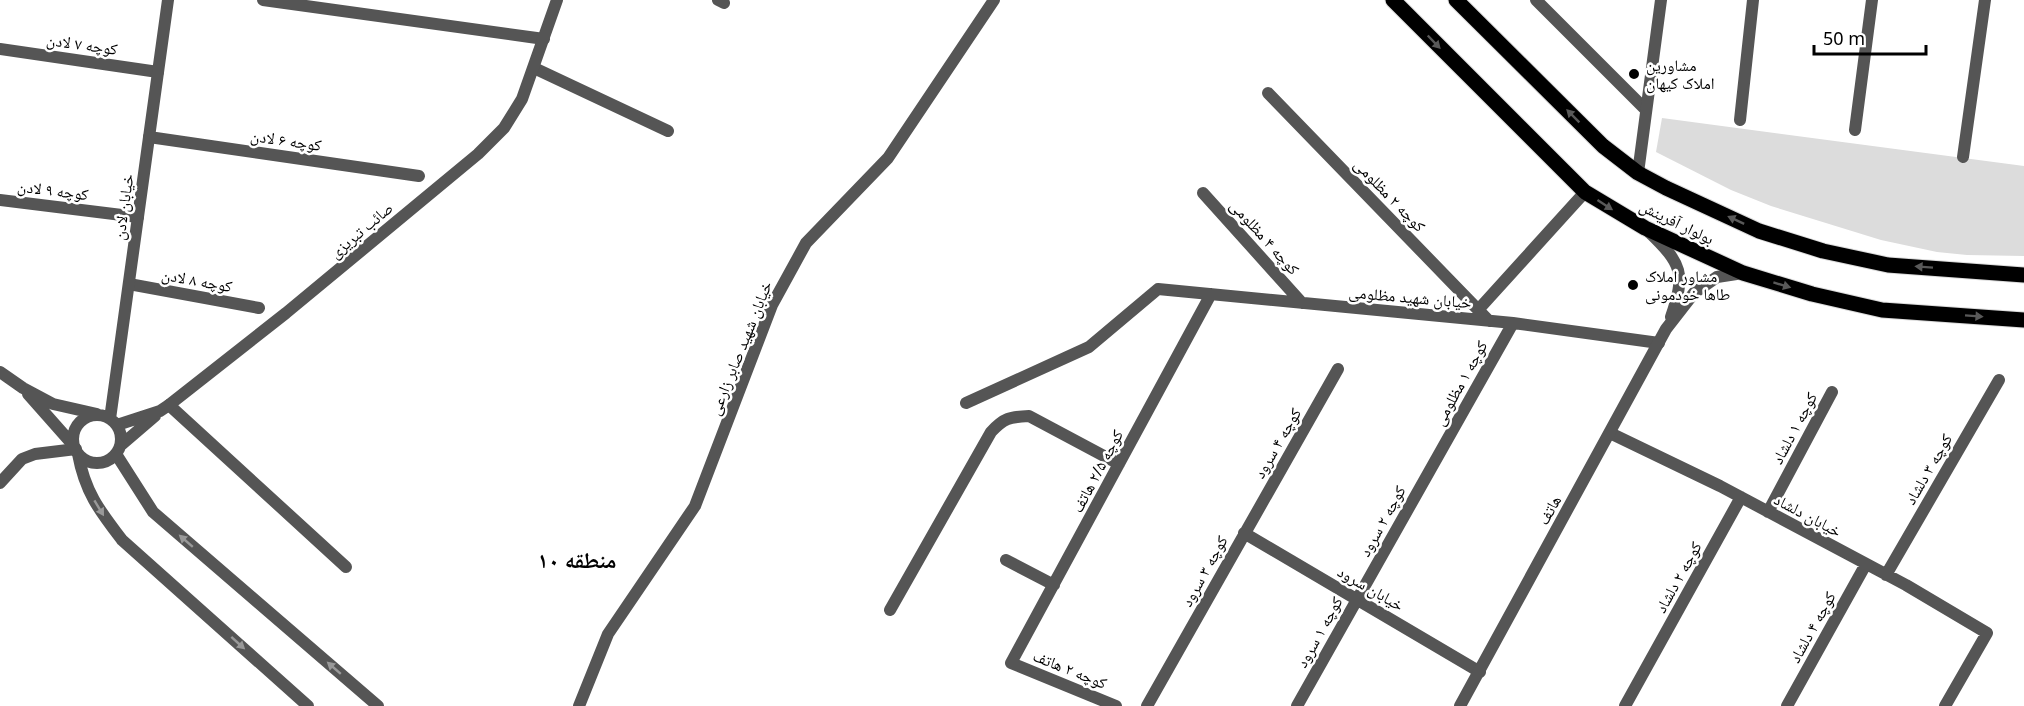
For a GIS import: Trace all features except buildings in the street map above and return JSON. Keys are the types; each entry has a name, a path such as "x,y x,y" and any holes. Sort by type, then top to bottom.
{"main road":[{"name":"بولوار آفرینش","path":"1393,0 1585,192 1645,228 1743,273 1812,294 1882,310 2024,320"},
{"name":"بولوار آفرینش","path":"1456,0 1603,147 1638,172 1666,188 1759,231 1823,251 1888,265 2024,275"},
{"path":"2024,314 2024,320"}],"street":[{"name":"خیابان لادن","path":"111,420 168,0"},
{"path":"263,0 544,39"},
{"name":"صائب تبریزی","path":"111,420 165,408 286,313 478,154 504,128 522,99 557,0"},
{"name":"خیابان شهید صابر زارعی","path":"579,706 608,634 695,506 772,305 806,243 888,158 994,0"},
{"path":"1536,0 1646,110"},
{"path":"1638,172 1660,0"},
{"path":"1740,120 1753,0"},
{"path":"1855,130 1872,0"},
{"path":"1963,157 1985,0"},
{"name":"کوچه ۷ لادن","path":"0,49 158,72"},
{"path":"534,68 668,131"},
{"name":"کوچه ۲ مظلومی","path":"1268,93 1489,321"},
{"name":"کوچه ۶ لادن","path":"149,137 419,176"},
{"path":"1478,310 1585,192"},
{"name":"کوچه ۴ مظلومی","path":"1203,193 1302,303"},
{"name":"کوچه ۹ لادن","path":"0,200 138,218"},
{"name":"هاتف","path":"1460,706 1666,329 1678,295 1680,272 1672,254 1645,228"},
{"name":"هاتف","path":"1666,329 1694,293 1717,277 1743,273"},
{"name":"کوچه ۸ لادن","path":"129,284 259,308"},
{"name":"خیابان شهید مظلومی","path":"966,403 1089,348 1158,289 1513,323 1659,343"},
{"name":"کوچه ۲/۵ هاتف","path":"1011,663 1211,294"},
{"name":"کوچه ۱ مظلومی","path":"1436,459 1513,323"},
{"name":"کوچه ۴ سرود","path":"1244,533 1338,369"},
{"path":"0,372 23,388 53,404 111,420 121,432 118,450 153,512 378,706"},
{"name":"کوچه ۳ دلشاد","path":"1886,575 1999,380"},
{"path":"23,388 76,450 92,463 108,461 165,408 346,567"},
{"name":"کوچه ۱ دلشاد","path":"1768,512 1832,392"},
{"path":"111,420 91,416 78,424 73,438 82,477 99,510 122,540 308,706"},
{"path":"891,610 991,432 1002,421 1012,417 1029,416 1119,464"},
{"name":"خیابان دلشاد","path":"1610,433 1741,497 1886,575 1987,633 1945,706"},
{"path":"0,483 22,459 35,454 76,450"},
{"name":"کوچه ۲ سرود","path":"1357,598 1436,459"},
{"name":"کوچه ۲ دلشاد","path":"1625,706 1741,497"},
{"name":"خیابان سرود","path":"1244,533 1480,672"},
{"name":"کوچه ۳ سرود","path":"1147,706 1244,533"},
{"path":"1006,560 1054,585"},
{"name":"کوچه ۴ دلشاد","path":"1787,706 1866,564"},
{"name":"کوچه ۱ سرود","path":"1297,706 1357,598"},
{"name":"کوچه ۲ هاتف","path":"1011,663 1116,706"}],"shaded area":[{"path":"1662,118 2024,166 2024,256 1937,252 1881,240 1771,206 1731,190 1656,152"}],"place":[{"name":"مشاورین املاک کیهان","path":"1634,74"},
{"name":"مشاور املاک طاها خودمونی","path":"1633,285"}],"district":[{"name":"منطقه ۱۰","path":"577,560"}]}
